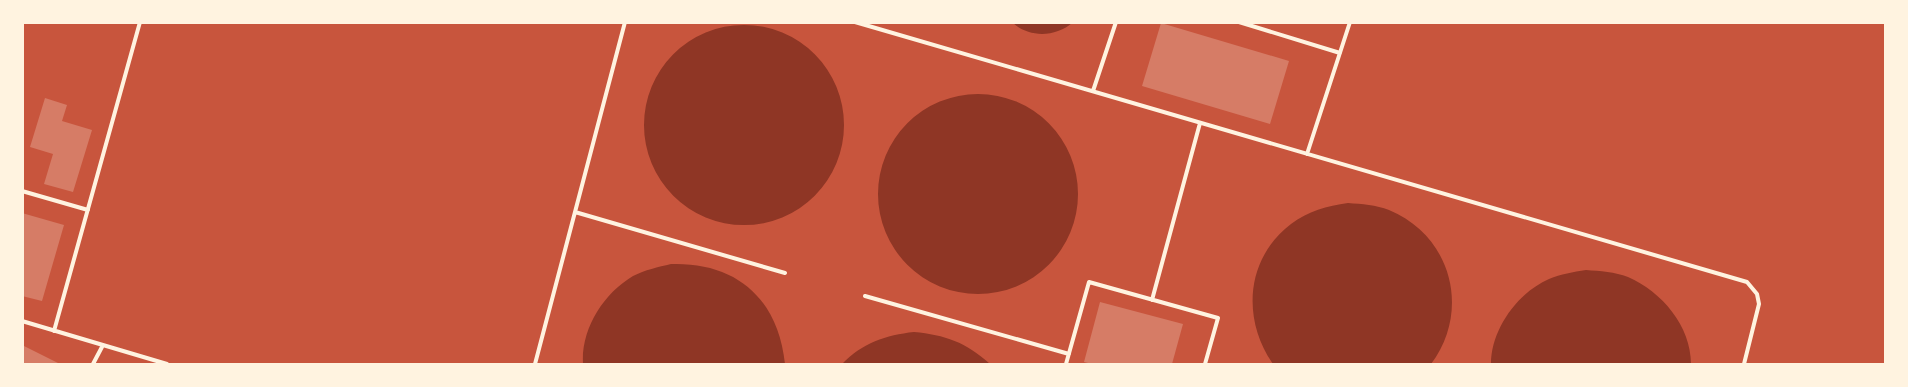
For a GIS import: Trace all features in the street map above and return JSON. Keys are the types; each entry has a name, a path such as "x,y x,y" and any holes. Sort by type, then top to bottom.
{"lane":[{"path":"54,331 140,22"},
{"path":"534,364 625,22"},
{"path":"855,22 1747,282 1757,294 1759,304 1744,364"},
{"path":"1093,92 1116,22"},
{"path":"1239,22 1340,54"},
{"path":"1307,154 1350,22"},
{"path":"1152,300 1200,123"},
{"path":"22,191 88,210"},
{"path":"575,212 785,272"},
{"path":"1066,364 1089,282 1218,318 1205,364"},
{"path":"865,296 1069,354"},
{"path":"22,322 167,364"},
{"path":"94,364 103,345"}],"shaded area":[{"path":"1013,23 1072,23 1058,31 1042,34 1019,28"},
{"path":"734,25 754,25 782,32 800,42 815,54 827,69 837,87 844,115 844,135 837,163 827,181 815,196 800,208 782,218 754,225 734,225 706,218 688,208 667,189 651,163 648,154 644,135 644,115 651,87 661,69 680,48 706,32 715,29"},
{"path":"978,94 1007,98 1025,106 1049,123 1066,147 1074,165 1078,194 1074,223 1066,241 1049,265 1025,282 1007,290 978,294 949,290 931,282 907,265 890,241 882,223 878,194 882,165 890,147 907,123 931,106 949,98"},
{"path":"1348,203 1384,208 1411,222 1428,238 1441,256 1449,277 1452,299 1450,321 1443,343 1431,364 1273,364 1263,347 1256,328 1253,310 1253,291 1257,272 1264,254 1276,238 1297,219 1318,210"},
{"path":"671,264 695,265 716,270 734,278 750,289 763,303 774,321 781,341 785,364 583,364 583,351 590,326 603,303 612,292 633,276 647,270"},
{"path":"1586,270 1628,277 1640,283 1663,301 1680,324 1686,336 1691,364 1491,364 1492,351 1501,326 1508,314 1526,293 1549,279 1563,274"},
{"path":"914,332 936,335 955,341 972,350 990,364 842,364 866,345 875,341 894,335"}],"building":[{"path":"1161,23 1289,61 1270,124 1142,86"},
{"path":"45,98 67,105 62,121 92,130 73,192 44,184 53,154 30,147"},
{"path":"22,213 64,225 42,301 22,296"},
{"path":"1100,302 1183,324 1172,364 1092,364 1084,362"},
{"path":"22,345 60,364 22,364"}]}
